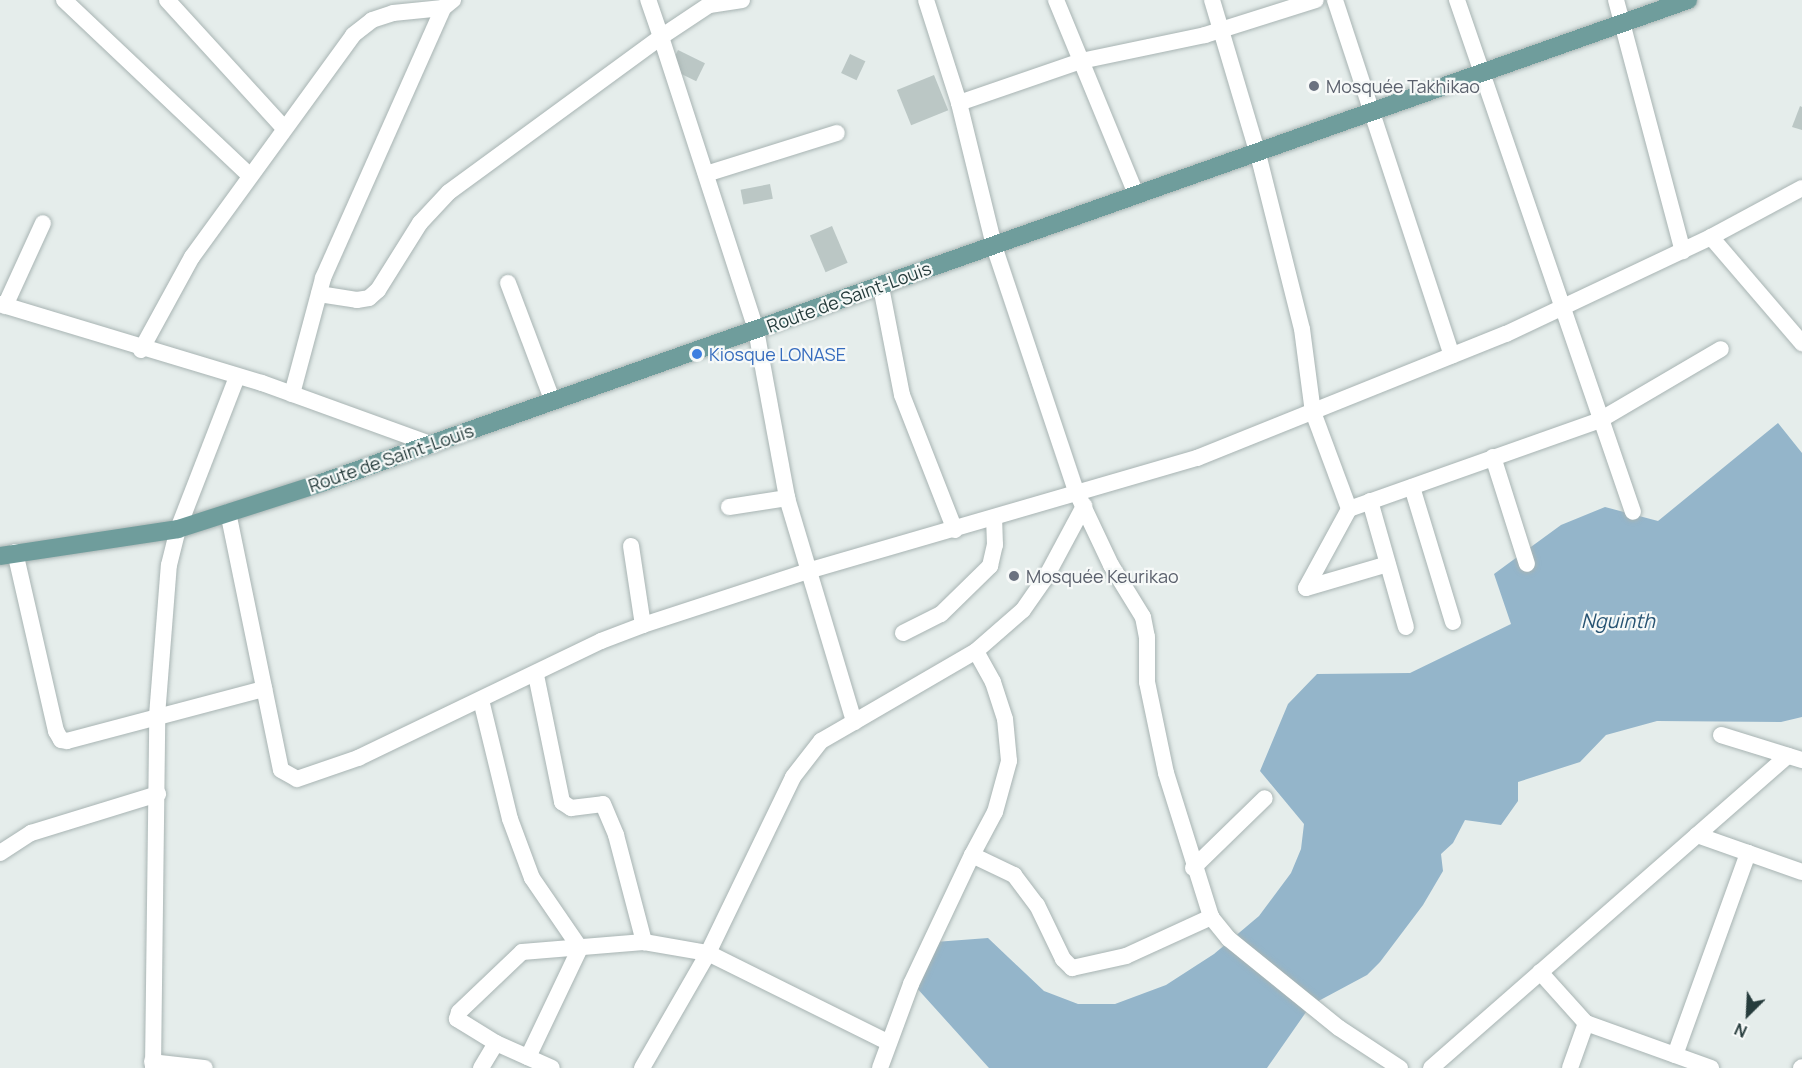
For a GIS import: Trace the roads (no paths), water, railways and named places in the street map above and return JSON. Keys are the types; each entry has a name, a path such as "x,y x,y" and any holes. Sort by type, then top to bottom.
{"main road":[{"name":"Route de Saint-Louis","path":"7,554 178,530 433,445 1137,194 1371,115 1688,0"}],"street":[{"path":"64,0 250,176"},
{"path":"167,0 283,127"},
{"path":"379,0 393,13"},
{"path":"648,0 756,330 788,498 854,722"},
{"path":"319,294 357,300 369,298 378,290 420,223 449,192 661,37 702,3 742,0"},
{"path":"926,0 959,103 994,246 1080,498 1111,565 1143,617 1147,638 1147,682 1166,773 1193,868 1211,917 1229,939 1339,1028 1400,1068"},
{"path":"1056,0 1137,194"},
{"path":"1212,0 1222,27 1258,154 1302,330 1312,412 1349,509"},
{"path":"959,103 1081,61 1188,39 1316,0"},
{"path":"1335,0 1371,115 1452,355"},
{"path":"1457,0 1521,179 1561,309 1633,512"},
{"path":"1616,0 1683,251"},
{"path":"141,350 174,284 283,127 353,35 372,20 393,13 448,4"},
{"path":"292,394 319,294 363,183 448,4"},
{"path":"706,174 837,133"},
{"path":"228,512 281,770 297,779 358,758 536,675 601,641 643,625 811,570 1080,498 1197,458 1561,309 1711,237 1802,188"},
{"path":"43,223 3,305 141,350 292,394 433,445"},
{"path":"1711,237 1802,343"},
{"path":"507,283 553,402"},
{"path":"881,287 902,395 955,530"},
{"path":"1388,564 1306,588 1349,509 1600,420 1721,349"},
{"path":"205,1068 153,1065 158,794 157,716 164,610 178,530 237,377"},
{"path":"1493,457 1527,564"},
{"path":"1412,487 1453,621"},
{"path":"729,507 788,498"},
{"path":"642,1068 708,953 793,777 821,741 976,651 1034,596 1080,498"},
{"path":"1370,501 1406,627"},
{"path":"903,633 941,614 990,566 995,545 994,520"},
{"path":"631,546 643,625"},
{"path":"7,554 56,731 61,740 67,741 264,689"},
{"path":"880,1068 887,1042 950,896 995,812 1009,761 1005,719 993,682 976,651"},
{"path":"536,675 562,802 571,808 603,804 616,835 644,942"},
{"path":"481,700 510,819 532,878 580,948"},
{"path":"1721,735 1795,758"},
{"path":"1431,1068 1697,835 1795,758"},
{"path":"0,853 31,833 158,794"},
{"path":"1193,868 1265,798"},
{"path":"1697,835 1802,872"},
{"path":"1675,1055 1748,853"},
{"path":"972,855 1014,875 1037,904 1063,959 1072,968 1126,956 1211,917"},
{"path":"552,1068 496,1043 457,1019 459,1012 522,952 644,942 708,953 887,1042"},
{"path":"528,1057 580,948"},
{"path":"1540,972 1586,1023 1711,1068"},
{"path":"1569,1068 1586,1023"},
{"path":"480,1068 496,1043"}],"water":[{"name":"Nguinth","path":"1778,423 1802,453 1802,717 1781,722 1657,721 1606,735 1580,762 1518,782 1518,801 1501,825 1465,820 1453,843 1441,854 1443,871 1423,905 1380,962 1367,975 1311,1005 1267,1068 989,1068 915,986 935,942 988,938 1044,991 1078,1004 1115,1004 1166,985 1214,954 1259,916 1291,873 1301,849 1304,824 1260,771 1288,704 1317,674 1410,673 1511,624 1494,574 1561,525 1605,507 1658,521"}],"place":[{"name":"Mosquée Takhikao","path":"1314,86"},
{"name":"Kiosque LONASE","path":"697,354"},
{"name":"Mosquée Keurikao","path":"1014,576"}]}
